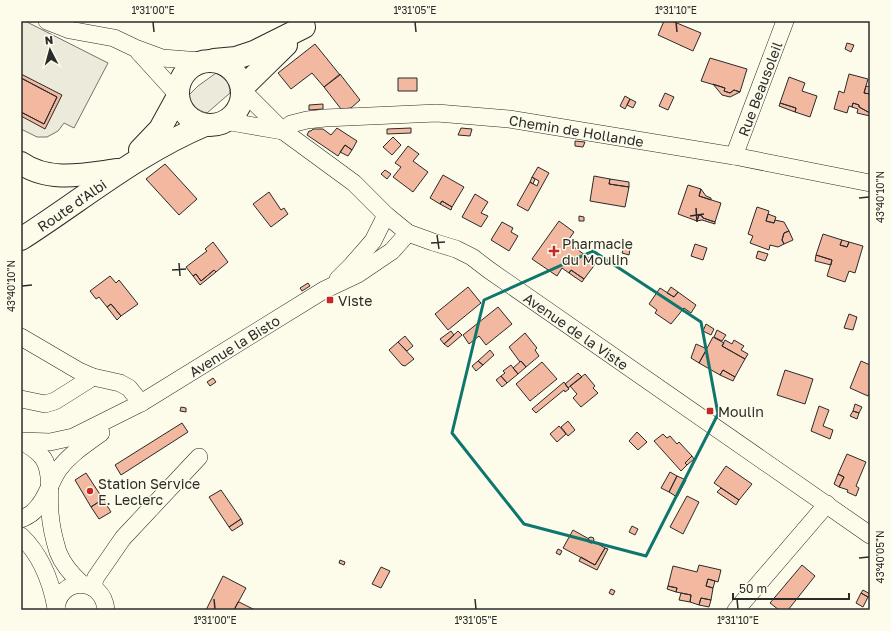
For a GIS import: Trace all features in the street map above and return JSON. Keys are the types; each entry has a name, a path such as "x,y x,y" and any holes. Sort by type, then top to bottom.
{"main road":[{"path":"208,61 222,63 230,67 240,80 242,89 242,99 232,116 215,123 197,122 184,113 177,96 178,85 184,74 193,65 208,61 236,58 254,52 308,24"},
{"path":"242,89 308,24"},
{"name":"Route d'Albi","path":"121,170 160,129 177,96"},
{"name":"Route d'Albi","path":"21,239 80,200 121,170 172,139 215,123"},
{"path":"21,162 25,166 40,172 55,175 86,174 121,170"}],"street":[{"path":"47,21 70,30 114,38 162,58 208,61"},
{"name":"Rue Beausoleil","path":"734,156 786,21"},
{"path":"135,48 155,68 177,96"},
{"name":"Avenue de la Viste","path":"242,89 283,131 354,183 386,215 408,233 456,249 472,257 488,270 870,534"},
{"name":"Chemin de Hollande","path":"283,131 291,124 307,120 437,113 509,119 734,156 870,183"},
{"name":"Avenue de la Viste","path":"215,123 283,131"},
{"path":"327,288 352,266 373,241 386,215"},
{"path":"327,288 358,274 392,251 408,233"},
{"name":"Avenue la Bisto","path":"21,519 33,513 44,501 49,486 59,469 76,451 141,403 327,288"},
{"path":"21,337 78,371 94,377 120,383 129,388 141,403"},
{"path":"21,399 45,404 55,401 94,377"},
{"name":"Avenue la Bisto","path":"21,441 50,442 74,437 141,403"},
{"path":"21,441 34,448 43,459 49,472 53,533 58,552 68,570 100,593 105,602 106,610"},
{"path":"56,609 57,601 67,588 74,585 87,585 96,577 123,538 199,457"},
{"path":"736,610 827,504"},
{"path":"21,536 38,555 53,588 56,609"}],"highlighted area":[{"path":"593,251 701,322 718,414 646,556 524,524 452,433 484,300"}],"shaded area":[{"path":"21,21 25,21 108,63 74,128 64,123 58,131 47,137 37,137 21,129"},
{"path":"216,73 226,81 229,86 230,93 207,113 195,107 188,96 198,86"}],"building":[{"path":"664,21 672,21 701,33 693,51 658,35"},
{"path":"847,43 854,45 851,52 845,49"},
{"path":"315,44 340,75 324,87 312,73 291,89 278,73"},
{"path":"710,58 747,69 740,92 734,90 730,93 724,91 725,88 701,81"},
{"path":"21,74 62,95 45,129 21,116 21,112 44,124 57,97 21,78"},
{"path":"340,74 360,100 351,108 341,109 324,87"},
{"path":"849,74 868,79 864,93 870,94 870,113 859,107 859,105 853,103 852,107 849,106 847,113 834,109 839,91 844,93"},
{"path":"789,77 805,83 802,91 817,96 810,117 795,112 796,108 780,103"},
{"path":"21,78 57,97 44,124 21,112"},
{"path":"398,78 417,78 417,91 398,91"},
{"path":"713,84 725,88 724,91 730,93 734,90 740,92 730,97 722,95"},
{"path":"866,86 870,87 870,94 864,93"},
{"path":"665,93 674,97 668,110 659,106"},
{"path":"625,96 630,99 625,109 620,106"},
{"path":"630,99 636,102 633,108 627,105"},
{"path":"780,103 796,108 795,112 779,106"},
{"path":"853,103 859,105 859,107 870,113 870,116 857,113 858,109 852,107"},
{"path":"323,104 323,109 309,110 309,105"},
{"path":"337,128 357,141 352,150 345,145 338,156 307,135 309,131 313,129 323,129 331,135"},
{"path":"411,128 411,133 387,134 387,129"},
{"path":"461,128 472,129 470,136 458,135"},
{"path":"393,137 401,145 392,155 383,147"},
{"path":"575,141 585,142 583,147 575,146"},
{"path":"345,145 352,150 348,156 340,152"},
{"path":"408,146 419,154 413,161 428,172 413,192 393,177 401,167 395,163"},
{"path":"165,164 197,199 179,215 146,179"},
{"path":"538,167 549,173 528,211 517,205 530,182 537,186 539,181 532,177"},
{"path":"385,170 391,174 387,179 381,174"},
{"path":"443,175 464,187 452,207 442,201 440,204 430,198"},
{"path":"594,176 610,179 609,184 629,187 625,207 590,201"},
{"path":"532,177 535,179 533,184 530,182"},
{"path":"610,179 629,182 629,187 609,184"},
{"path":"688,185 701,189 699,196 721,203 715,222 699,215 697,221 678,214"},
{"path":"701,189 706,196 711,198 711,200 699,196"},
{"path":"269,192 281,210 284,208 288,214 271,227 253,204"},
{"path":"475,194 488,202 481,213 488,216 481,227 462,217"},
{"path":"442,201 452,207 451,210 440,204"},
{"path":"757,207 769,211 766,221 774,223 775,220 784,222 789,231 784,233 782,240 784,244 778,247 770,245 769,250 750,243 753,236 748,234"},
{"path":"768,214 776,217 774,223 766,221"},
{"path":"699,215 715,222 715,224 702,220 697,221"},
{"path":"579,216 584,217 584,221 579,221"},
{"path":"559,221 574,232 567,242 596,263 584,279 571,270 569,273 562,268 557,276 532,259"},
{"path":"502,222 513,228 511,232 518,236 509,251 491,240"},
{"path":"789,231 793,240 784,244 782,240 784,233"},
{"path":"823,234 842,240 840,245 847,247 849,242 863,246 855,273 849,271 845,282 827,276 832,260 816,255"},
{"path":"842,240 849,242 847,247 840,245"},
{"path":"213,242 228,262 216,272 214,270 201,281 196,274 193,276 186,267 207,251 205,249"},
{"path":"695,244 707,248 703,260 691,256"},
{"path":"624,247 630,249 629,255 622,253"},
{"path":"758,251 768,254 765,261 756,258"},
{"path":"816,255 832,260 831,265 815,261"},
{"path":"214,270 216,272 200,285 193,276 196,274 201,281"},
{"path":"571,270 584,279 582,282 569,273"},
{"path":"110,276 116,283 119,280 138,304 121,316 111,304 107,307 99,297 96,299 90,291"},
{"path":"308,283 310,286 302,291 300,288"},
{"path":"468,287 481,303 448,330 435,314"},
{"path":"671,287 678,292 674,297 667,293"},
{"path":"660,288 674,297 678,292 696,305 691,313 684,308 671,324 655,313 657,310 649,304"},
{"path":"111,304 121,316 117,320 107,307"},
{"path":"498,307 512,324 486,345 479,336 469,344 463,335"},
{"path":"849,314 857,317 853,330 844,328"},
{"path":"706,324 714,329 711,335 703,331"},
{"path":"717,330 726,335 722,341 714,337"},
{"path":"451,331 454,335 444,344 440,339"},
{"path":"458,331 462,335 448,347 444,344"},
{"path":"525,333 537,348 535,350 539,356 526,367 521,361 520,362 509,347"},
{"path":"405,336 413,346 407,351 398,342"},
{"path":"713,337 724,343 722,346 745,359 735,377 723,370 720,375 699,363"},
{"path":"725,340 732,344 734,340 744,346 741,350 748,354 745,359 722,346"},
{"path":"398,342 414,359 405,366 402,365 389,350"},
{"path":"696,344 707,349 699,363 691,358"},
{"path":"490,350 494,355 483,365 478,361"},
{"path":"478,361 483,365 476,371 472,366"},
{"path":"521,361 526,367 518,374 513,368"},
{"path":"861,361 870,365 870,391 868,396 850,388"},
{"path":"542,362 557,379 530,401 516,384"},
{"path":"511,365 518,374 507,383 501,376 505,373 503,371"},
{"path":"723,370 735,377 733,381 720,375"},
{"path":"785,370 813,379 805,404 777,395"},
{"path":"578,373 582,377 568,388 565,384"},
{"path":"585,374 595,386 593,388 598,393 581,407 573,398 577,394 570,386"},
{"path":"501,376 507,383 502,387 496,380"},
{"path":"213,378 216,382 210,386 207,382"},
{"path":"564,382 569,389 565,392 564,390 536,413 532,409"},
{"path":"855,404 862,407 859,413 853,411"},
{"path":"819,406 829,410 823,426 833,430 830,439 811,431"},
{"path":"181,407 186,408 186,412 180,411"},
{"path":"853,411 859,413 857,419 850,416"},
{"path":"568,421 575,430 568,436 561,427"},
{"path":"182,423 188,432 121,475 115,465"},
{"path":"559,426 566,434 557,442 550,434"},
{"path":"637,432 647,442 638,450 629,441"},
{"path":"663,434 667,438 670,436 677,444 679,442 692,456 685,463 687,465 681,471 654,441"},
{"path":"847,454 866,462 856,486 859,488 856,496 847,492 848,490 839,487 844,477 838,474"},
{"path":"692,456 694,459 687,465 685,463"},
{"path":"726,466 752,484 739,500 714,483"},
{"path":"670,472 677,476 669,492 661,488"},
{"name":"Station Service E. Leclerc","path":"86,473 103,499 91,507 75,480"},
{"path":"838,474 844,477 839,487 834,484"},
{"path":"677,476 686,480 677,497 669,492"},
{"path":"721,488 739,500 736,505 717,492"},
{"path":"221,490 241,519 229,527 209,497"},
{"path":"687,496 699,502 683,534 670,527"},
{"path":"103,499 111,512 99,519 91,507"},
{"path":"241,519 243,524 232,531 229,527"},
{"path":"632,526 638,529 635,535 629,532"},
{"path":"573,530 589,539 588,541 592,543 593,541 605,548 595,565 563,548"},
{"path":"591,537 594,540 591,543 588,540"},
{"path":"605,548 608,549 597,570 579,561 581,557 595,565"},
{"path":"558,549 562,551 560,555 556,553"},
{"path":"340,560 345,562 344,565 339,563"},
{"path":"699,565 721,570 718,582 708,579 706,586 713,588 711,600 701,598 699,605 690,602 691,595 676,592 677,588 668,586 673,566 697,572"},
{"path":"802,565 815,576 788,610 779,610 770,603"},
{"path":"381,567 390,571 381,588 372,584"},
{"path":"223,576 246,588 234,610 206,610"},
{"path":"708,579 715,581 713,588 706,586"},
{"path":"668,586 677,588 676,592 667,589"},
{"path":"611,589 615,591 613,595 609,593"},
{"path":"863,590 870,594 868,597 861,593"},
{"path":"681,593 691,595 690,602 679,600"},
{"path":"861,593 868,597 863,607 856,603"},
{"path":"701,598 711,600 709,607 699,605"},
{"path":"239,602 255,610 234,610"}],"place":[{"name":"Pharmacie du Moulin","path":"554,251"},
{"name":"Viste","path":"330,300"},
{"name":"Moulin","path":"710,411"},
{"name":"Station Service E. Leclerc","path":"90,491"}]}
